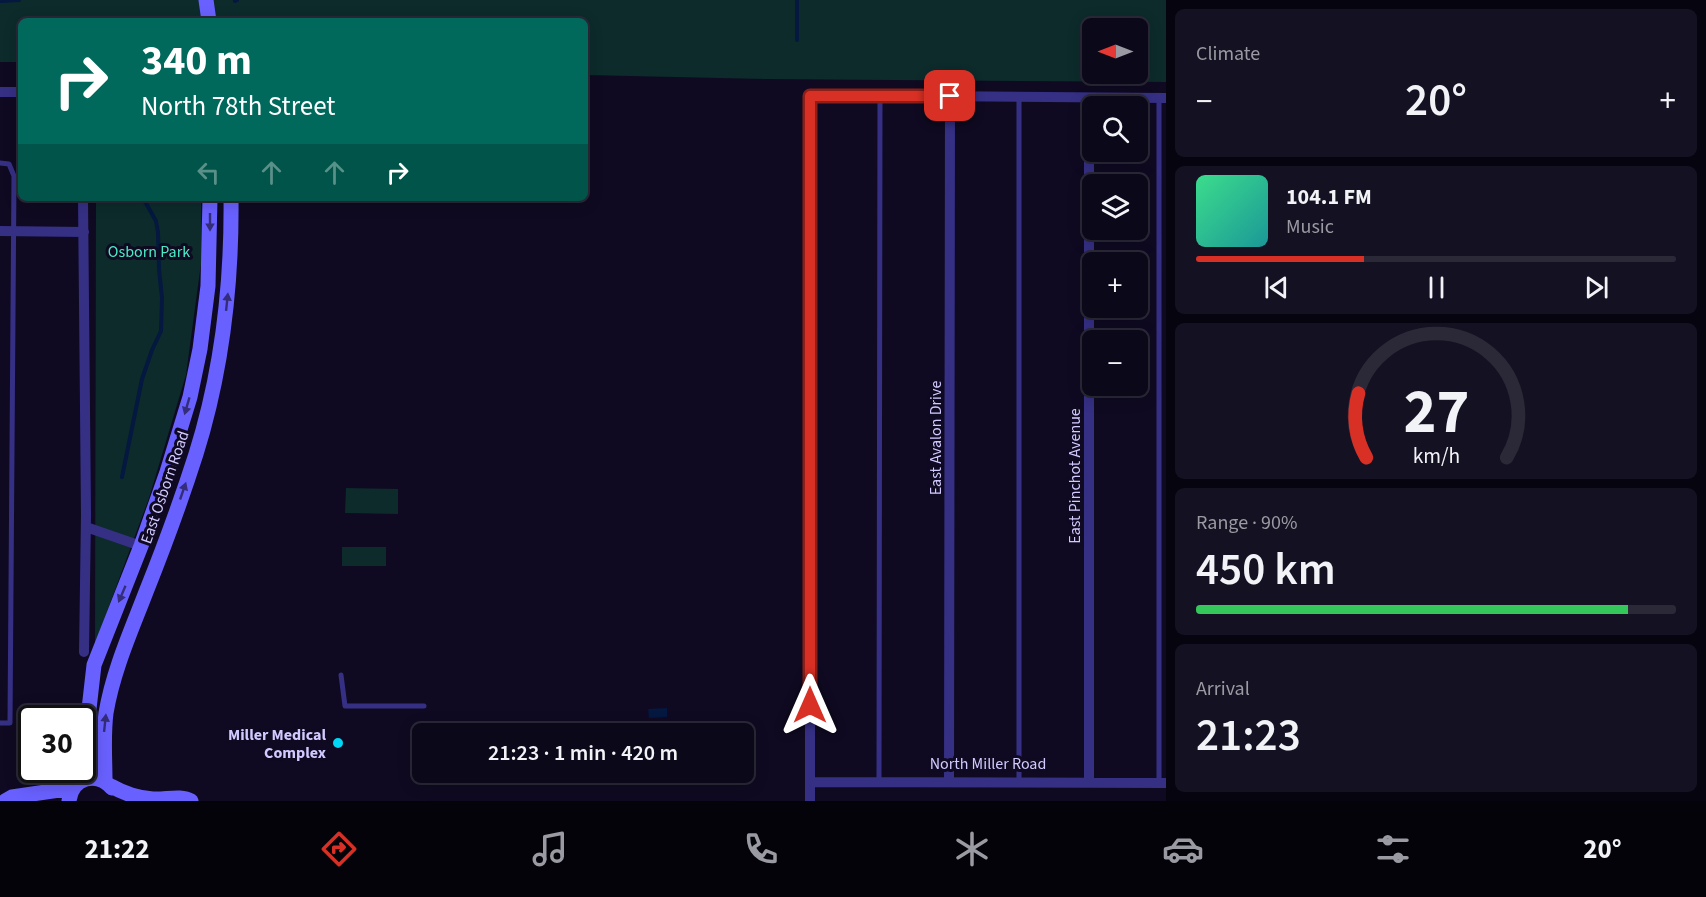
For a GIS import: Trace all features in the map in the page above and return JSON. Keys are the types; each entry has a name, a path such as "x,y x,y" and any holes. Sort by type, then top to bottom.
{"main road":[{"path":"206,0 209,18"},
{"name":"East Osborn Road","path":"75,790 90,754 88,709 94,665 141,546 190,398 200,349 208,286 210,201"},
{"name":"East Osborn Road","path":"111,789 104,728 112,686 195,455 212,396 221,353 232,238 231,201"},
{"path":"5,801 12,797 75,790 98,778 111,789 132,796 153,799 186,798 191,801"}],"street":[{"path":"0,92 18,92"},
{"path":"810,801 810,96 1082,98"},
{"name":"East Avalon Drive","path":"949,781 950,96"},
{"name":"East Pinchot Avenue","path":"1089,162 1089,782"},
{"path":"83,201 86,527 84,652"},
{"path":"0,231 84,232"},
{"name":"East Osborn Road","path":"86,527 141,546"},
{"name":"North Miller Road","path":"811,782 1163,783"}],"lane":[{"path":"879,781 880,96"},
{"path":"1018,97 1018,782"},
{"path":"1162,98 1163,783"},
{"path":"0,164 9,164 14,176 10,723 0,723"},
{"path":"341,675 345,705 424,706"}],"green space":[{"path":"0,0 1166,0 1166,82 1148,82 1148,18 1082,18 1082,81 588,75 588,18 18,18 18,62 0,62"},
{"name":"Osborn Park","path":"96,201 201,201 202,256 186,375 149,498 95,644"},
{"path":"346,488 398,489 398,514 345,513"},
{"path":"342,547 386,547 386,566 342,566"}],"water":[{"path":"667,708 667,717 649,718 648,709"}],"waterway":[{"path":"0,1 19,0"},
{"path":"797,0 797,40"},
{"path":"122,477 142,379 161,331 162,298 158,232 156,221 145,201"}],"place":[{"name":"Miller Medical Complex","path":"338,743"}],"route":[{"path":"810,705 810,96 950,96"}]}
